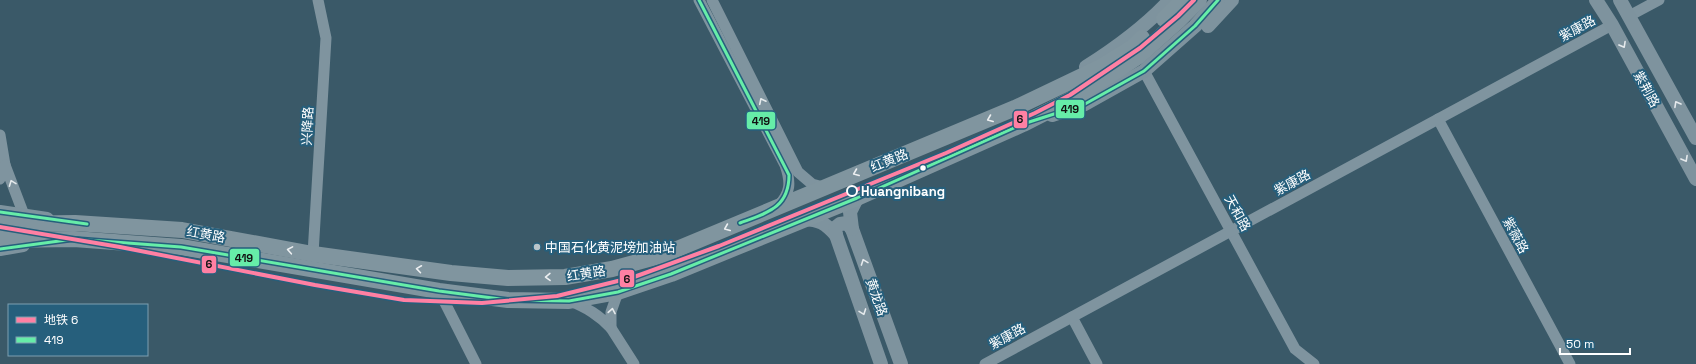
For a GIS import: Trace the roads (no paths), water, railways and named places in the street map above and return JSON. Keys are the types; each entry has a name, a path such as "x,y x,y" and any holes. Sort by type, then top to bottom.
{"highway":[{"name":"红黄路","path":"0,224 74,231 181,247 439,291 508,300 570,301 618,292 671,274 857,198 1024,124 1076,97 1169,15 1183,0"},
{"name":"红黄路","path":"0,240 74,231 182,230 313,254 451,273 508,278 565,277 612,269 663,255 823,187 1105,72 1139,56 1178,21 1198,0"}],"main road":[{"path":"1015,108 1096,61 1126,40 1170,0"},
{"path":"1024,124 1085,104 1144,71 1196,26 1218,0"},
{"path":"1159,58 1204,30 1232,0"},
{"name":"紫荆路","path":"1596,0 1612,26 1696,179"},
{"name":"紫荆路","path":"1620,0 1696,138"},
{"name":"黄龙路","path":"857,198 850,212 852,229 901,364"},
{"path":"0,212 24,215 74,231"},
{"path":"804,219 817,220 828,226 836,235"},
{"path":"836,235 835,228 840,224 847,223 852,229"},
{"path":"0,248 74,231"},
{"name":"黄龙路","path":"836,235 882,364"}],"street":[{"name":"兴降路","path":"313,254 326,38 318,0"},
{"path":"699,0 789,175 789,191 785,199 776,208"},
{"path":"712,0 793,163 805,179 812,184 823,187"},
{"path":"1629,16 1659,0"},
{"name":"紫康路","path":"985,364 1612,26"},
{"name":"天和路","path":"1144,71 1232,230 1295,349 1314,364"},
{"name":"紫薇路","path":"1438,119 1570,364"},
{"path":"0,134 5,165 24,215"},
{"path":"0,180 5,165"},
{"path":"439,291 476,364"},
{"path":"611,328 611,312 618,292"},
{"path":"570,301 587,308 601,317 611,328 632,363"},
{"path":"1072,317 1097,364"}],"metro line":[{"name":"6","path":"0,227 120,247 315,285 404,300 482,303 557,296 634,277 719,246 946,153 1035,113 1070,95 1140,48 1178,16 1194,0"}],"place":[{"name":"Huangnibang","path":"852,191"},
{"name":"中国石化黄泥塝加油站","path":"537,247"}]}
